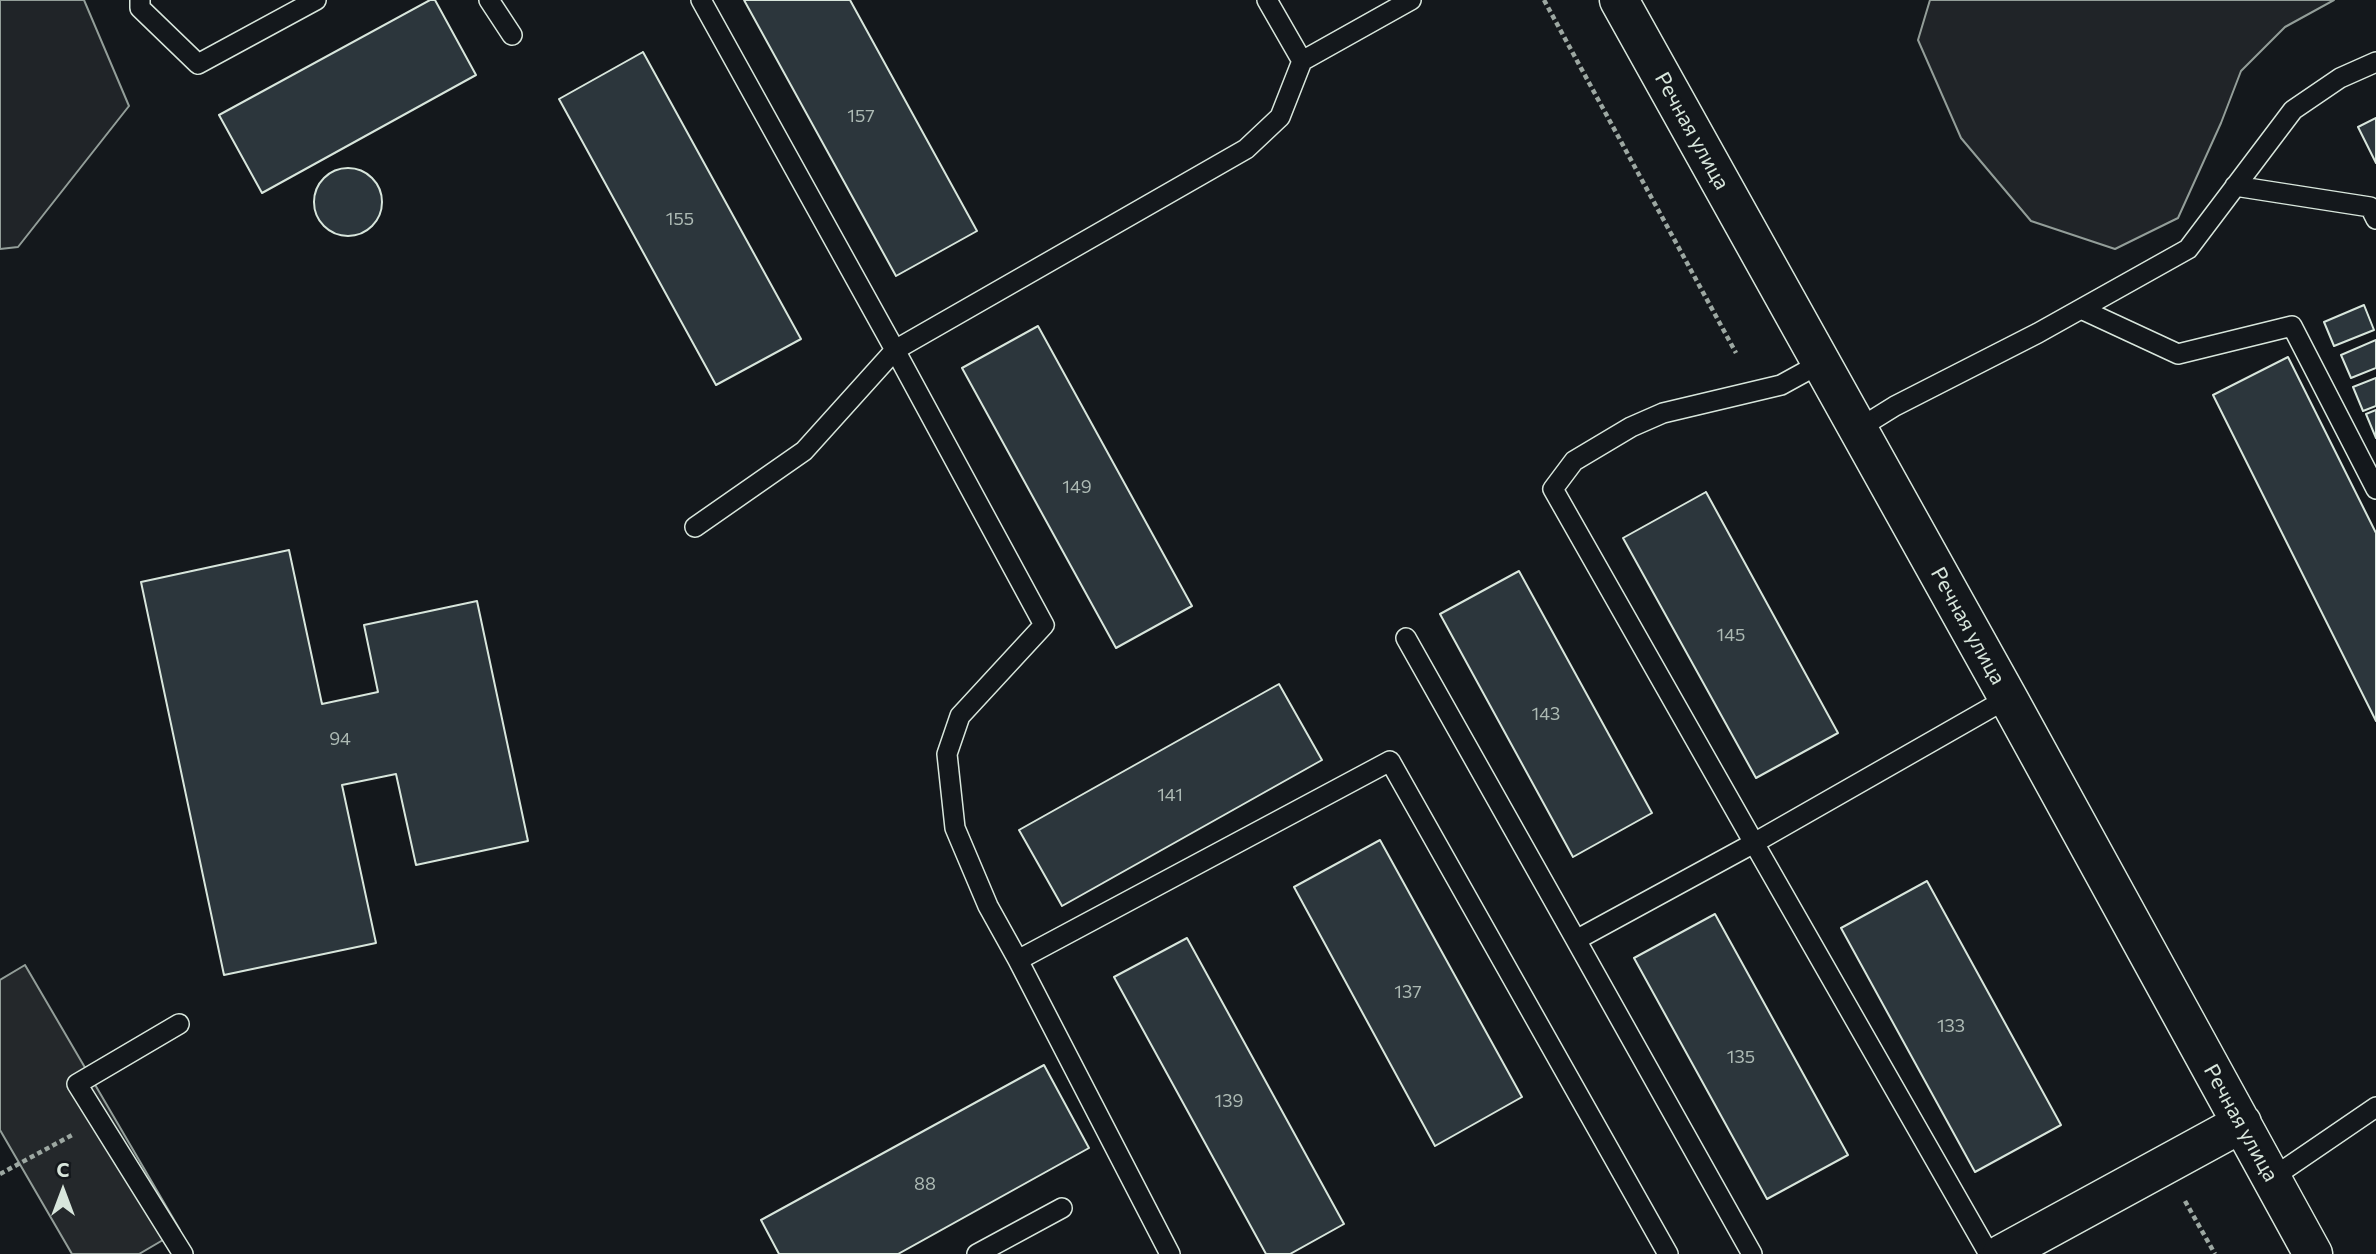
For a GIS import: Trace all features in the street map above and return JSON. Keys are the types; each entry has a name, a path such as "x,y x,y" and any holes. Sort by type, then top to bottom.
{"street":[{"name":"Речная улица","path":"1619,0 2008,698 2313,1254"},
{"path":"2002,1254 2242,1123"}],"lane":[{"path":"140,0 140,8 198,64 316,0"},
{"path":"489,0 513,35"},
{"path":"701,0 1044,625 960,716 947,754 955,828 988,906 1170,1254"},
{"path":"1267,0 1302,61"},
{"path":"695,527 804,451 895,350 1246,149 1280,117 1302,61 1410,0"},
{"path":"1858,429 1895,406 2081,309 2188,249 2293,110 2340,78 2376,62"},
{"path":"2235,187 2370,207 2376,219"},
{"path":"2081,309 2178,354 2292,326 2376,489"},
{"path":"1821,363 1781,385 1663,413 1630,427 1574,461 1553,489 1989,1254"},
{"path":"1406,638 1752,1254"},
{"path":"1576,940 1754,843 2008,698"},
{"path":"1018,960 1390,761 1668,1254"},
{"path":"179,1024 77,1083 183,1254"},
{"path":"2272,1178 2376,1107"},
{"path":"977,1254 1062,1209"}],"path":[{"path":"1544,0 1736,353"},
{"path":"0,1174 100,1120"},
{"path":"2185,1202 2215,1254"}],"shaded area":[{"path":"0,0 84,0 129,106 18,247 0,249"},
{"path":"1930,0 2334,0 2285,27 2241,71 2221,123 2178,218 2115,249 2031,221 1961,138 1918,40"},
{"path":"25,965 180,1230 139,1254 72,1254 0,1130 0,980"}],"building":[{"path":"430,0 435,0 476,75 262,193 219,115"},
{"path":"744,0 850,0 977,231 896,276"},
{"path":"643,52 801,339 716,385 559,99"},
{"path":"2376,118 2376,163 2358,127"},
{"path":"348,168 361,171 372,178 379,189 382,202 379,215 372,226 361,233 348,236 335,233 324,226 317,215 314,202 317,189 324,178 335,171"},
{"path":"2364,305 2374,330 2334,346 2324,322"},
{"path":"1038,326 1192,606 1116,648 962,368"},
{"path":"2376,340 2376,368 2351,378 2341,355"},
{"path":"2288,357 2376,533 2376,721 2213,395"},
{"path":"2376,378 2376,406 2363,411 2353,387"},
{"path":"2376,410 2376,438 2366,414"},
{"path":"1706,492 1838,733 1756,778 1623,538"},
{"path":"289,550 322,704 378,692 364,625 477,601 528,841 416,865 396,774 342,785 376,943 224,975 141,582"},
{"path":"1519,571 1652,813 1573,857 1440,614"},
{"path":"1279,684 1322,760 1062,906 1019,830"},
{"path":"1380,840 1522,1097 1435,1146 1294,887"},
{"path":"1927,881 2061,1125 1975,1172 1841,928"},
{"path":"1715,914 1848,1155 1767,1199 1634,958"},
{"path":"1187,938 1344,1224 1290,1254 1266,1254 1114,977"},
{"path":"1044,1065 1089,1148 898,1254 779,1254 761,1220"}]}
